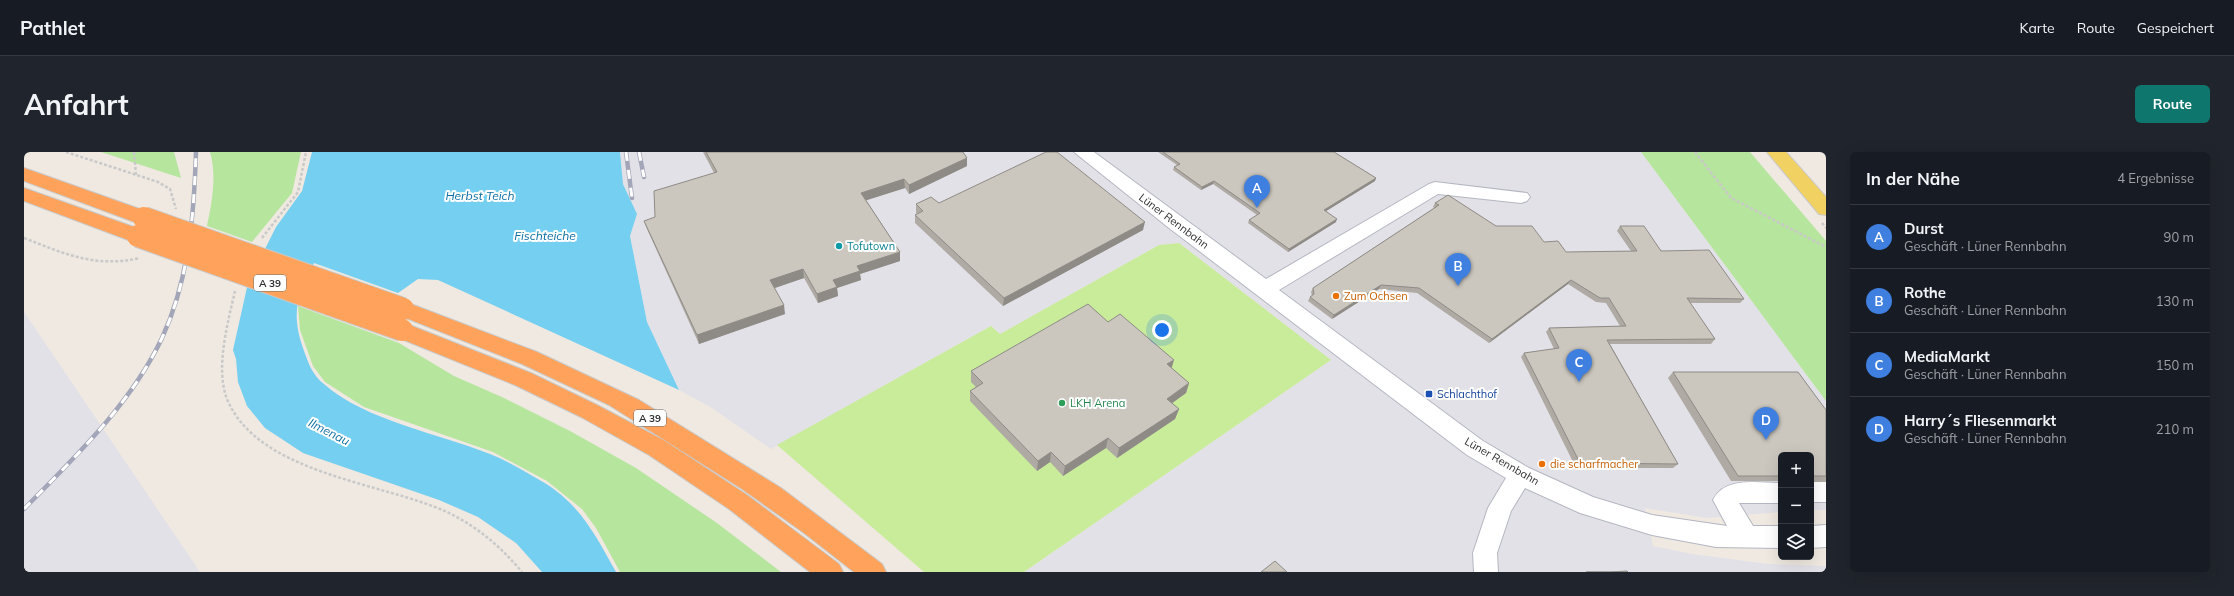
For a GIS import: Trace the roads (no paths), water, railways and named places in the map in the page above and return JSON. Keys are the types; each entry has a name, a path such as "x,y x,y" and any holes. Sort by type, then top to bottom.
{"highway":[{"name":"A 39","path":"24,174 141,227"},
{"name":"A 39","path":"24,194 141,227 402,320 589,411 657,448 738,502 830,572"},
{"name":"A 39","path":"402,320 475,335 533,359 612,397 672,431 758,485 834,540 873,572"}],"main road":[{"path":"1776,152 1826,209"}],"street":[{"name":"Lüner Rennbahn","path":"1084,152 1176,224 1266,289 1475,448 1521,475 1588,506 1652,525 1716,536 1747,538 1778,537"},
{"path":"1266,289 1435,188 1521,197"},
{"path":"1486,572 1485,553 1500,508 1521,475"},
{"path":"1814,492 1826,492"},
{"path":"1747,538 1725,500 1733,493 1778,493"},
{"path":"1814,537 1826,536"}],"water":[{"path":"312,152 620,152 623,184 637,214 630,236 647,322 679,390 438,280 418,279 398,293 314,263 303,285 297,314 297,325 303,348 313,372 324,384 341,397 360,408 403,425 470,446 490,454 510,463 543,482 567,500 586,522 616,572 542,572 516,543 478,517 439,500 303,453 265,428 247,406 238,382 236,359 233,350 248,283 276,227 302,191"}],"railway":[{"path":"24,509 63,470 118,407 135,385 162,338 171,316 184,270 194,199 196,152"},
{"path":"626,152 632,198"},
{"path":"639,152 644,177"}],"place":[{"name":"Durst","path":"1257,208"},
{"name":"Tofutown","path":"839,246"},
{"name":"Rothe","path":"1458,286"},
{"name":"Zum Ochsen","path":"1336,296"},
{"name":"MediaMarkt","path":"1579,382"},
{"name":"Schlachthof","path":"1429,394"},
{"name":"LKH Arena","path":"1062,403"},
{"name":"Harry´s Fliesenmarkt","path":"1766,440"},
{"name":"die scharfmacher","path":"1542,464"}],"water label":[{"name":"Herbst Teich","path":"480,196"},
{"name":"Fischteiche","path":"545,236"},
{"name":"Ilmenau","path":"329,432"}]}
